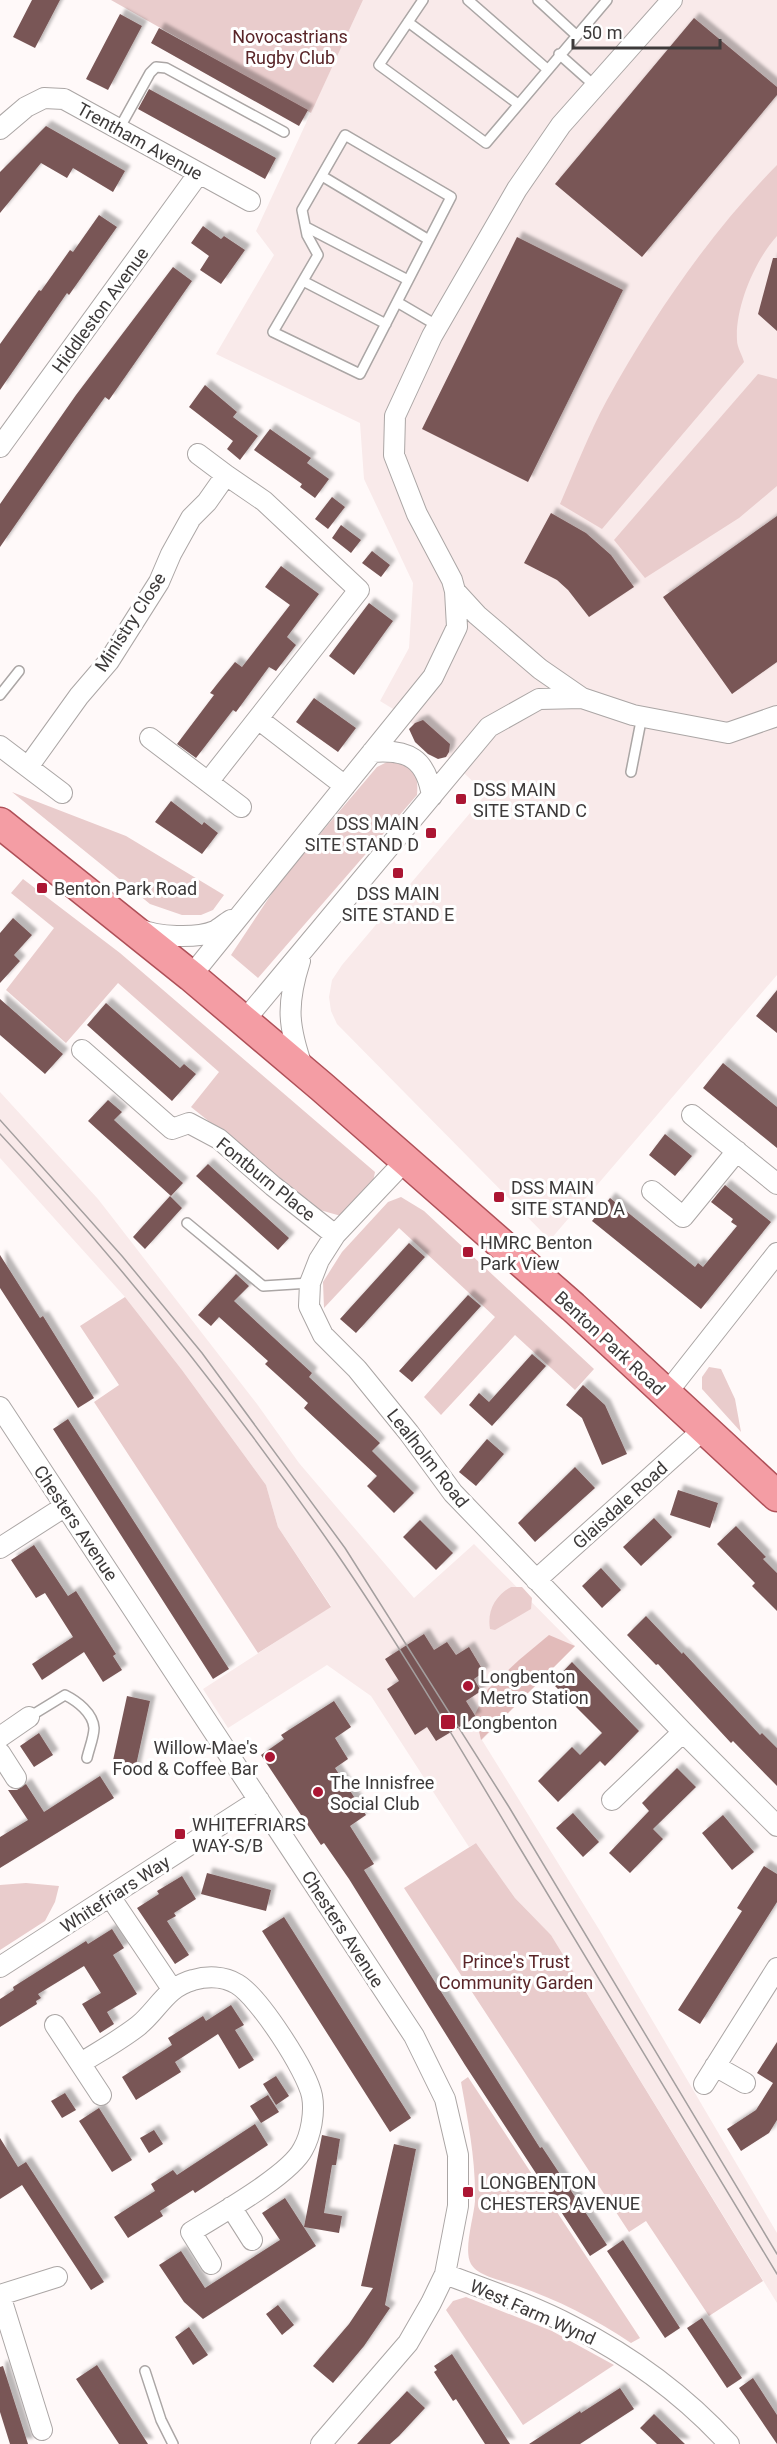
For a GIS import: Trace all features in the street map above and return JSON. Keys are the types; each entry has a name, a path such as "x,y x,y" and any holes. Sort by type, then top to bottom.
{"main road":[{"name":"Benton Park Road","path":"0,823 191,976 304,1072 573,1307 777,1496"}],"street":[{"path":"191,976 433,677 458,627 456,591 452,580 417,514 394,455 396,416 438,326 517,189 561,125 672,0"},
{"name":"Trentham Avenue","path":"0,129 26,107 44,98 64,99 250,201"},
{"name":"Hiddleston Avenue","path":"0,447 200,173"},
{"path":"198,454 264,501 359,590 208,782"},
{"name":"Ministry Close","path":"28,767 79,696 109,661 159,582 191,518 207,502 226,475"},
{"path":"456,591 490,628 540,669 582,698 642,716 728,733 777,716"},
{"path":"244,1021 489,727 539,699 582,698"},
{"path":"258,718 345,786"},
{"path":"150,738 241,807"},
{"path":"0,746 62,793"},
{"path":"372,752 389,750 414,757 429,778 432,796"},
{"path":"128,925 151,934 185,936 214,931 246,909"},
{"path":"303,953 292,984 289,1014 294,1043 304,1072"},
{"name":"Fontburn Place","path":"82,1050 172,1129 189,1123 219,1139 335,1235"},
{"path":"692,1115 777,1184"},
{"path":"652,1191 683,1216 736,1151"},
{"name":"Lealholm Road","path":"405,1161 335,1235 319,1260 310,1283 309,1306 323,1335 357,1370 409,1433 453,1493 683,1732 777,1826"},
{"path":"666,1394 777,1252"},
{"name":"Chesters Avenue","path":"0,1407 414,2036 445,2099 458,2155 458,2206 445,2274 408,2343 321,2444"},
{"name":"Glaisdale Road","path":"536,1580 704,1429"},
{"path":"0,1548 64,1507"},
{"path":"0,1737 29,1718"},
{"path":"612,1800 683,1732"},
{"path":"0,1753 16,1778"},
{"name":"Whitefriars Way","path":"0,1967 111,1898 259,1800"},
{"path":"111,1898 172,1989"},
{"path":"704,2084 777,1968"},
{"path":"81,2063 139,2025 172,1989 182,1983 214,1977 236,1983 260,2006 305,2075 310,2086 313,2111 302,2152 282,2173 191,2232 211,2264"},
{"path":"55,2025 101,2095"},
{"path":"715,2066 745,2083"},
{"path":"231,2206 252,2240"},
{"name":"West Farm Wynd","path":"445,2274 548,2314 603,2342 651,2373 680,2396 729,2444"},
{"path":"42,2430 0,2295 57,2277"}],"lane":[{"path":"423,0 379,66 486,143 607,0"},
{"path":"468,0 547,69"},
{"path":"538,0 576,35"},
{"path":"408,22 518,104"},
{"path":"559,54 595,86"},
{"path":"119,129 150,73 156,67 166,68 284,132"},
{"path":"345,135 452,197 360,374 273,332 318,255 307,235 306,227 302,210 345,135"},
{"path":"322,177 429,240"},
{"path":"306,227 408,280"},
{"path":"303,281 386,324"},
{"path":"397,302 438,326"},
{"path":"0,695 19,671"},
{"path":"631,772 642,716"},
{"path":"187,1223 263,1286 310,1283"},
{"path":"29,1718 65,1695 77,1701 87,1712 94,1728 87,1758"},
{"path":"145,2371 161,2420 173,2444"}],"shaded area":[{"path":"363,0 777,0 777,975 550,1240 337,1024 331,1011 329,997 332,980 342,965 486,794 403,715 380,701 409,648 413,583 364,479 360,423 216,354 274,255 256,231"},
{"path":"0,1092 98,1199 257,1404 299,1463 414,1598 474,1544 575,1646 482,1740 600,1931 777,2233 777,2303 551,1935 515,1898 476,1843 469,1847 371,1696 327,1665 228,1728 203,1689 331,1606 278,1527 266,1485 182,1370 125,1297 0,1158"},
{"path":"549,1635 575,1646 481,1740 475,1714 488,1689"}],"green space":[{"name":"Novocastrians Rugby Club","path":"111,0 363,0 311,113"},
{"path":"777,165 777,236 754,271 739,313 737,343 744,362 602,529 560,504 594,425 625,368 684,276 728,219"},
{"path":"758,374 777,379 777,486 739,518 645,578 614,540"},
{"path":"389,761 404,764 413,770 417,780 417,795 258,978 231,955 280,881 377,767"},
{"path":"12,792 126,836 224,895 213,910 201,915 182,915 150,904"},
{"path":"23,879 120,953 375,1172 373,1182 341,1216 320,1210 191,1107 219,1072 118,983 66,1043 6,990 54,928 11,893"},
{"path":"401,1197 424,1211 594,1369 575,1390 515,1335 441,1415 424,1397 495,1317 399,1228 324,1308 323,1282 342,1252 388,1202"},
{"path":"125,1297 266,1485 278,1527 331,1607 258,1653 94,1402 119,1385 80,1326"},
{"path":"709,1367 721,1369 735,1399 741,1432 702,1389 702,1377"},
{"path":"511,1587 522,1587 532,1598 531,1609 495,1630 490,1629 489,1622 493,1605"},
{"name":"Prince's Trust Community Garden","path":"476,1843 515,1898 551,1935 763,2281 709,2316 646,2221 629,2232 404,1888"},
{"path":"26,1883 59,1886 55,1902 45,1921 0,1950 0,1885"},
{"path":"468,2077 640,2338 631,2343 573,2309 484,2275 471,2264 468,2250 475,2201 474,2171 461,2082"},
{"path":"466,2297 552,2331 614,2365 523,2425 446,2310 453,2301"}],"building":[{"path":"32,0 60,0 35,48 13,37"},
{"path":"120,14 142,26 108,90 86,79"},
{"path":"694,18 777,87 777,95 642,257 555,184"},
{"path":"159,28 308,110 299,126 151,43"},
{"path":"149,89 276,158 265,179 138,109"},
{"path":"46,126 125,171 113,192 73,168 67,178 41,163 0,213 0,172"},
{"path":"99,215 117,227 69,295 67,293 0,390 0,344 39,290 41,291 70,250 73,252"},
{"path":"203,226 221,239 224,236 245,250 221,284 200,270 209,256 191,243"},
{"path":"517,237 623,290 528,482 422,429"},
{"path":"773,258 777,258 777,331 758,314"},
{"path":"173,267 192,281 109,400 105,397 0,547 0,504 76,395"},
{"path":"205,385 237,412 233,417 258,436 240,460 227,449 233,441 189,407"},
{"path":"270,429 311,458 307,463 329,479 315,498 300,487 302,484 254,450"},
{"path":"332,497 345,507 328,529 315,519"},
{"path":"551,513 586,533 611,555 634,587 589,617 557,580 524,563"},
{"path":"777,516 777,662 732,694 663,597"},
{"path":"341,525 361,540 351,553 332,538"},
{"path":"372,551 390,565 381,577 362,563"},
{"path":"281,566 319,594 287,637 296,645 276,671 269,667 236,712 233,710 196,758 177,744 214,695 210,693 235,662 242,667 290,605 265,587"},
{"path":"369,603 393,621 354,675 329,656"},
{"path":"314,698 356,728 338,752 296,722"},
{"path":"423,720 450,744 446,757 438,759 428,754 415,742 409,729 415,723"},
{"path":"171,801 202,825 204,822 218,833 202,854 155,822"},
{"path":"13,918 32,935 14,955 20,961 0,983 0,933"},
{"path":"777,990 777,1033 756,1016"},
{"path":"0,999 63,1054 45,1074 0,1035"},
{"path":"106,1003 180,1068 184,1064 196,1074 172,1101 87,1025"},
{"path":"723,1063 777,1107 777,1148 703,1088"},
{"path":"108,1100 122,1112 114,1120 183,1183 171,1196 88,1121"},
{"path":"665,1134 692,1156 675,1176 649,1155"},
{"path":"208,1164 289,1238 278,1250 196,1176"},
{"path":"725,1185 771,1222 701,1309 592,1221 610,1198 695,1267 698,1263 703,1267 737,1226 731,1222 733,1219 711,1202"},
{"path":"170,1196 182,1208 145,1249 133,1237"},
{"path":"409,1243 425,1257 356,1333 340,1319"},
{"path":"0,1255 40,1318 43,1316 94,1398 78,1408 0,1288"},
{"path":"236,1274 249,1286 234,1301 312,1373 309,1377 380,1443 372,1451 414,1493 394,1513 367,1486 377,1476 304,1408 308,1403 265,1364 268,1361 219,1317 211,1326 198,1315"},
{"path":"468,1295 481,1306 412,1382 399,1371"},
{"path":"532,1354 546,1366 492,1426 469,1405 479,1393 489,1402"},
{"path":"583,1385 605,1405 627,1454 602,1465 582,1418 566,1405"},
{"path":"68,1419 229,1669 213,1679 53,1429"},
{"path":"487,1439 504,1454 476,1486 459,1472"},
{"path":"575,1467 595,1488 535,1542 518,1523"},
{"path":"678,1490 718,1503 710,1528 670,1515"},
{"path":"654,1518 672,1537 641,1566 623,1547"},
{"path":"420,1520 453,1553 436,1570 403,1537"},
{"path":"736,1526 766,1557 763,1559 777,1573 777,1611 752,1586 755,1583 717,1544"},
{"path":"34,1545 68,1596 76,1591 116,1654 113,1656 122,1670 103,1682 84,1652 42,1680 32,1664 73,1637 45,1593 36,1598 11,1560"},
{"path":"601,1568 621,1590 602,1608 582,1586"},
{"path":"646,1616 682,1654 683,1652 760,1735 762,1733 777,1748 777,1786 733,1741 731,1743 658,1664 656,1665 627,1635"},
{"path":"424,1634 434,1650 447,1642 456,1655 469,1647 484,1672 474,1679 481,1691 466,1701 476,1717 436,1741 427,1727 415,1735 387,1689 399,1681 385,1659"},
{"path":"572,1662 639,1731 605,1766 600,1761 558,1802 538,1781 572,1747 580,1755 602,1733 552,1683"},
{"path":"127,1696 150,1701 135,1770 112,1765"},
{"path":"334,1701 351,1727 335,1738 348,1759 335,1768 366,1815 350,1826 374,1864 364,1870 540,2148 542,2147 607,2245 590,2256 465,2065 349,1879 324,1843 321,1845 261,1755 284,1739 281,1735"},
{"path":"39,1733 53,1755 34,1767 20,1746"},
{"path":"677,1768 696,1787 653,1829 663,1839 630,1873 609,1853 649,1811 642,1803"},
{"path":"100,1776 114,1798 0,1868 0,1837 28,1820 8,1790 17,1790 26,1784 44,1812"},
{"path":"573,1813 599,1842 583,1857 556,1828"},
{"path":"723,1815 754,1852 732,1870 702,1833"},
{"path":"764,1866 777,1874 777,1902 700,2024 678,2010 742,1911 737,1908"},
{"path":"207,1873 271,1890 266,1911 201,1894"},
{"path":"182,1876 196,1899 174,1913 176,1916 167,1921 189,1955 175,1964 137,1908 159,1894 157,1891"},
{"path":"284,1917 411,2118 390,2132 262,1931"},
{"path":"112,1929 124,1948 113,1955 137,1994 107,2012 114,2024 100,2033 82,2004 101,1993 84,1966 38,1994 41,1998 36,2001 37,2004 0,2027 0,1999 14,1990 13,1987 86,1941 88,1944"},
{"path":"231,2005 244,2025 235,2030 254,2060 239,2069 218,2034 175,2062 181,2072 136,2100 122,2077 172,2045 168,2038 203,2016 206,2021"},
{"path":"777,2042 777,2120 769,2133 741,2151 727,2129 756,2110 773,2083 757,2073"},
{"path":"276,2076 289,2096 276,2105 263,2084"},
{"path":"65,2093 76,2110 62,2118 51,2101"},
{"path":"268,2095 279,2112 261,2123 250,2106"},
{"path":"99,2108 132,2160 112,2172 79,2121"},
{"path":"255,2124 268,2145 195,2193 193,2190 160,2211 163,2216 128,2238 114,2217 155,2191 151,2184 173,2170 177,2175"},
{"path":"154,2130 163,2144 149,2153 140,2138"},
{"path":"322,2135 340,2139 336,2165 332,2165 324,2213 342,2216 339,2233 304,2227"},
{"path":"0,2138 18,2167 26,2162 104,2282 91,2290 22,2185 0,2199"},
{"path":"394,2144 416,2149 385,2305 390,2308 364,2346 333,2383 313,2366 349,2324 373,2288 361,2286"},
{"path":"285,2198 316,2246 203,2319 184,2302 159,2265 181,2251 205,2288 280,2240 262,2213"},
{"path":"623,2240 680,2328 665,2338 607,2251"},
{"path":"278,2305 294,2325 282,2335 266,2314"},
{"path":"702,2318 742,2378 727,2388 687,2328"},
{"path":"189,2327 208,2355 193,2365 175,2337"},
{"path":"452,2354 510,2444 485,2444 456,2399 453,2401 434,2372 437,2370 434,2366"},
{"path":"97,2365 148,2444 119,2444 76,2379"},
{"path":"3,2366 28,2444 10,2444 0,2412 0,2367"},
{"path":"753,2378 777,2415 777,2444 739,2388"},
{"path":"620,2388 634,2409 580,2444 529,2444 580,2411 581,2413"},
{"path":"407,2391 425,2408 399,2436 390,2444 357,2444"},
{"path":"654,2414 685,2444 657,2444 640,2428"}],"tram line":[{"path":"0,1120 122,1256 202,1353 345,1548 509,1807 777,2254"},
{"path":"0,1134 89,1233 175,1336 257,1442 335,1551 427,1694 777,2274"}],"place":[{"name":"DSS MAIN SITE STAND C","path":"461,799"},
{"name":"DSS MAIN SITE STAND D","path":"431,833"},
{"name":"DSS MAIN SITE STAND E","path":"398,873"},
{"name":"Benton Park Road","path":"42,888"},
{"name":"DSS MAIN SITE STAND A","path":"499,1197"},
{"name":"HMRC Benton Park View","path":"468,1252"},
{"name":"Longbenton Metro Station","path":"468,1686"},
{"name":"Longbenton","path":"448,1722"},
{"name":"Willow-Mae's Food & Coffee Bar","path":"270,1757"},
{"name":"The Innisfree Social Club","path":"318,1792"},
{"name":"WHITEFRIARS WAY-S/B","path":"180,1834"},
{"name":"LONGBENTON CHESTERS AVENUE","path":"468,2192"}]}
